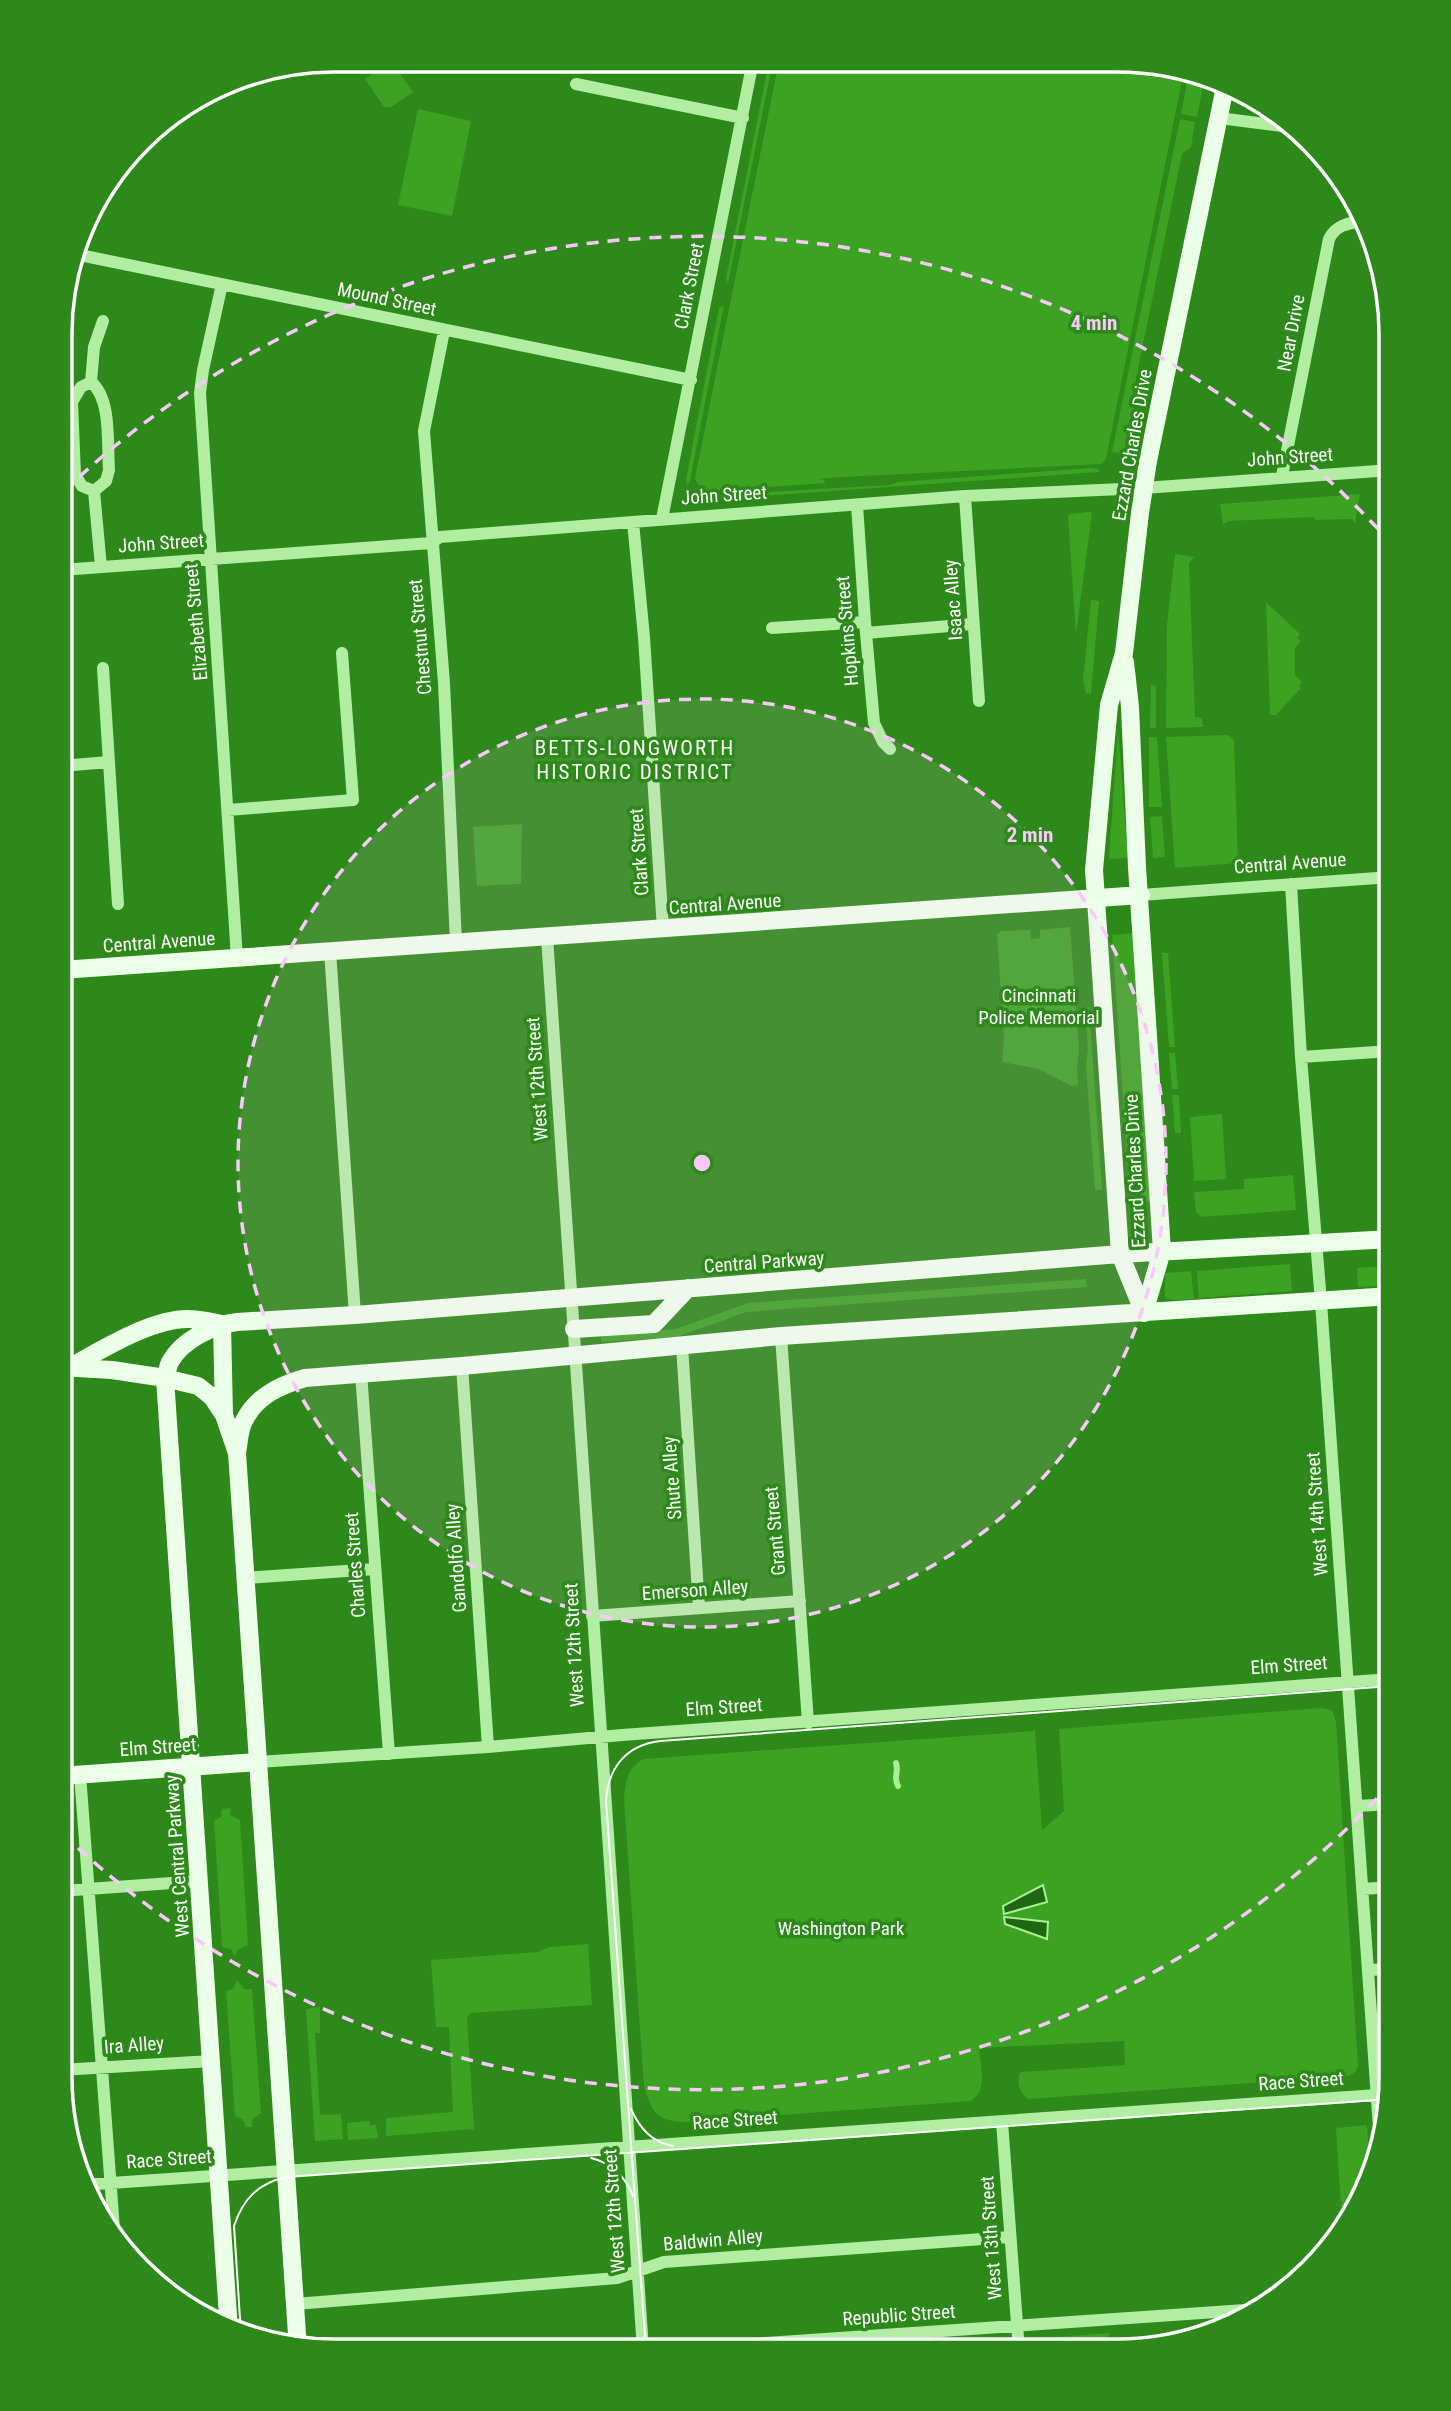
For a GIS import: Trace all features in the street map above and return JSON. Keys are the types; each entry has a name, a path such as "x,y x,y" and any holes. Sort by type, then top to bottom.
{"main road":[{"name":"Ezzard Charles Drive","path":"1144,1312 1120,1254 1094,870 1109,705 1124,653 1144,488 1224,95"},
{"name":"Ezzard Charles Drive","path":"1124,653 1130,707 1137,867 1141,895 1162,1251 1144,1312"},
{"name":"Central Avenue","path":"72,969 1141,895"},
{"name":"Central Parkway","path":"166,1378 170,1362 182,1347 222,1324 1120,1254 1379,1240"},
{"path":"574,1329 654,1324 688,1288"},
{"path":"237,1453 243,1423 252,1408 267,1394 284,1384 305,1378 781,1336 1379,1297"},
{"path":"72,1364 125,1337 166,1322 188,1319 222,1324 225,1415 237,1453 297,2337"},
{"path":"72,1368 166,1378 198,1386 212,1397 225,1415"},
{"name":"West Central Parkway","path":"166,1378 228,2317"},
{"name":"Elm Street","path":"72,1775 258,1762"}],"street":[{"name":"Clark Street","path":"662,519 751,72"},
{"path":"576,84 743,118"},
{"path":"1219,118 1276,125"},
{"name":"Near Drive","path":"1282,476 1329,239 1339,227 1354,223"},
{"name":"Mound Street","path":"84,256 691,380"},
{"name":"Elizabeth Street","path":"222,284 203,370 201,393 237,958"},
{"path":"91,382 94,347 103,321"},
{"name":"Chestnut Street","path":"444,331 424,431 444,683 456,942"},
{"path":"91,382 99,389 104,401 109,470 106,481 94,491"},
{"path":"91,382 81,387 72,402 75,475 82,486 94,491"},
{"name":"John Street","path":"72,569 431,543 440,537 965,496 1144,488 1379,471"},
{"path":"94,491 101,567"},
{"name":"Isaac Alley","path":"965,496 979,701"},
{"name":"Hopkins Street","path":"858,505 874,723 883,742 890,749"},
{"name":"Clark Street","path":"633,522 644,637 663,929"},
{"path":"772,628 974,624"},
{"path":"228,810 353,800 342,653"},
{"path":"103,668 118,905"},
{"path":"72,765 109,762"},
{"name":"Central Avenue","path":"1141,895 1379,878"},
{"name":"West 14th Street","path":"1291,884 1301,1057 1349,1682 1378,2106"},
{"name":"West 12th Street","path":"547,937 599,1737 642,2339"},
{"path":"330,951 355,1315"},
{"path":"1301,1057 1379,1052"},
{"name":"Grant Street","path":"781,1336 808,1723"},
{"name":"Shute Alley","path":"682,1346 699,1608"},
{"name":"Gandolfo Alley","path":"462,1366 488,1747"},
{"name":"Charles Street","path":"360,1373 389,1754"},
{"path":"245,1578 375,1569"},
{"name":"Emerson Alley","path":"592,1616 800,1601"},
{"name":"Elm Street","path":"258,1762 1379,1680"},
{"path":"80,1774 113,2219"},
{"path":"1357,1807 1379,1805"},
{"path":"72,1890 200,1881"},
{"path":"1363,1889 1379,1888"},
{"path":"1368,1970 1379,1970"},
{"name":"Ira Alley","path":"72,2069 212,2061"},
{"name":"Race Street","path":"95,2184 1377,2095"},
{"name":"West 13th Street","path":"1002,2122 1018,2339"},
{"name":"Baldwin Alley","path":"295,2304 617,2278 664,2262 1010,2237"},
{"name":"Republic Street","path":"827,2339 1235,2311"}],"green space":[{"path":"375,72 399,72 413,92 391,107 384,107 365,79"},
{"path":"767,72 771,72 728,284 726,278"},
{"path":"777,72 1135,72 1182,80 1106,459 1101,464 842,477 820,479 825,483 711,491 705,490 695,478"},
{"path":"1187,82 1203,86 1197,117 1181,114"},
{"path":"418,109 471,121 452,216 398,205"},
{"path":"1180,119 1195,122 1191,147 1182,154 1132,398 1137,408 1128,454 1112,452"},
{"path":"724,305 687,486 686,479 719,308"},
{"path":"1099,469 1099,472 707,500 696,496 890,485 898,482"},
{"path":"1360,494 1355,524 1352,519 1315,520 1314,517 1228,521 1223,525 1220,504"},
{"path":"1092,513 1076,634 1068,517 1070,514"},
{"path":"1175,554 1194,557 1189,563 1195,717 1202,718 1203,727 1166,728 1167,624"},
{"path":"1091,600 1099,601 1091,694 1086,693 1083,680"},
{"path":"1266,602 1300,634 1297,638 1301,641 1295,648 1295,675 1302,681 1299,686 1301,688 1276,715 1270,715"},
{"path":"1151,685 1156,686 1156,728 1150,728"},
{"path":"1118,728 1128,858 1109,859"},
{"path":"1228,735 1234,740 1238,863 1175,868 1166,737"},
{"path":"1149,737 1157,737 1162,807 1149,807"},
{"path":"1162,816 1165,857 1153,858 1150,817"},
{"path":"522,824 521,884 477,886 473,827"},
{"name":"Cincinnati Police Memorial","path":"1070,927 1079,1049 1078,1085 1072,1086 1039,1069 1002,1062 1004,1037 997,934 1001,931 1030,930 1031,939 1040,938 1040,930"},
{"path":"1133,933 1152,1201 1130,1202 1112,935"},
{"path":"1162,953 1168,953 1175,1047 1169,1047"},
{"path":"1089,1007 1102,1190 1095,1190 1086,1065 1088,1049 1085,1008"},
{"path":"1169,1053 1175,1053 1178,1089 1172,1089"},
{"path":"1172,1095 1179,1095 1181,1133 1175,1133"},
{"path":"1222,1114 1226,1179 1194,1181 1190,1117"},
{"path":"1293,1175 1296,1210 1202,1217 1196,1212 1194,1192 1244,1189 1244,1179"},
{"path":"1290,1264 1292,1291 1199,1298 1197,1271"},
{"path":"1379,1267 1379,1286 1358,1287 1357,1268"},
{"path":"1191,1271 1194,1299 1165,1298 1165,1273"},
{"path":"1086,1279 1087,1287 746,1312 677,1337 601,1342 601,1335 676,1329 748,1303"},
{"name":"Washington Park","path":"1320,1708 1332,1710 1336,1721 1358,2066 1349,2076 1028,2099 1021,2091 1021,2072 1125,2065 1124,2041 979,2048 982,2070 980,2091 970,2101 690,2122 664,2118 658,2115 650,2104 644,2086 624,1800 628,1776 633,1767 643,1759 1035,1731 1042,1830 1064,1811 1059,1729"},
{"path":"231,1808 230,1815 240,1820 248,1945 237,1950 235,1957 231,1949 222,1947 214,1821 221,1817 222,1809"},
{"path":"588,1944 592,2005 471,2013 467,2018 474,2129 386,2136 386,2118 453,2112 449,2027 436,2027 431,1960 538,1952 549,1947"},
{"path":"237,1980 244,1989 252,1989 261,2113 252,2119 252,2127 246,2127 242,2119 235,2116 226,1991 233,1989"},
{"path":"320,2007 320,2033 315,2033 320,2115 341,2114 343,2139 315,2141 306,2009"},
{"path":"370,2121 370,2125 376,2125 378,2138 348,2140 347,2123"},
{"path":"1367,2125 1369,2149 1345,2207 1341,2207 1336,2128"},
{"path":"1109,2333 1109,2339 1042,2339"}],"shaded area":[{"path":"1043,1885 1047,1902 1004,1914 1003,1906"},
{"path":"1004,1917 1048,1922 1047,1939 1005,1924"}],"waterway":[{"path":"896,1763 898,1786"}],"tram line":[{"path":"645,2339 606,1801 611,1778 621,1760 638,1747 660,1741 1379,1687"},
{"path":"240,2322 234,2226 242,2208 253,2194 268,2183 287,2177 1378,2100"},
{"path":"631,2109 648,2134 673,2146"},
{"path":"591,2158 617,2171 633,2196"}],"district":[{"name":"BETTS-LONGWORTH HISTORIC DISTRICT","path":"635,760"}]}
